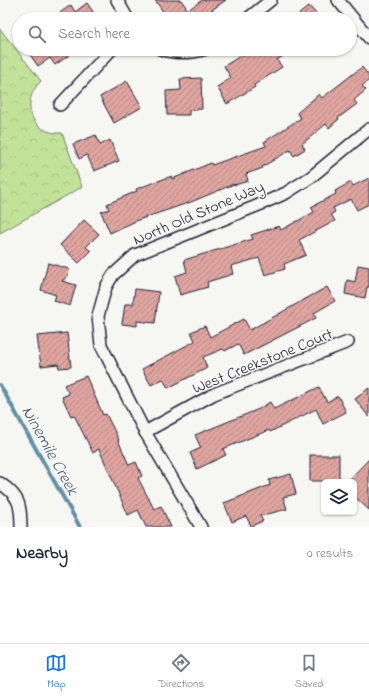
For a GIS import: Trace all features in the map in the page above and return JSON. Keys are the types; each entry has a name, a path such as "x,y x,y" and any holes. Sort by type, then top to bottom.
{"street":[{"path":"117,0 124,12"},
{"path":"256,12 271,0"},
{"path":"338,0 348,12"},
{"path":"357,23 369,38"},
{"path":"60,105 106,56"},
{"name":"North Old Stone Way","path":"201,527 146,432 101,345 98,316 106,287 113,275 123,264 148,249 259,206 311,177 369,129"},
{"name":"West Creekstone Court","path":"146,432 214,394 348,342"},
{"path":"0,483 13,493 21,508 21,527"}],"green space":[{"path":"0,29 12,44 12,56 21,56 41,81 34,89 31,98 30,107 32,116 36,123 43,129 51,132 62,133 82,187 0,233"}],"building":[{"path":"155,0 181,0 188,10 202,0 226,0 209,12 163,12"},
{"path":"87,3 93,12 75,12"},
{"path":"71,5 75,12 61,12"},
{"path":"309,6 315,12 302,12"},
{"path":"31,56 68,56 55,65 50,58 38,66"},
{"path":"240,56 283,56 277,60 282,67 254,85 255,87 227,104 217,87 231,78 224,66"},
{"path":"362,67 369,76 369,80 362,86 366,90 354,100 357,104 338,118 339,119 329,128 326,124 302,144 305,149 294,156 290,150 262,167 263,168 246,174 248,181 234,184 191,202 138,220 110,233 101,212 109,209 107,204 137,191 136,189 172,176 172,179 211,163 212,165 266,146 264,142 301,118 297,113 319,94 322,98"},
{"path":"201,78 202,109 189,110 189,115 167,115 166,91 181,90 180,79"},
{"path":"127,81 142,107 114,123 100,97"},
{"path":"96,135 100,145 110,140 119,161 94,171 87,155 79,159 73,144"},
{"path":"369,178 369,204 357,210 351,199 333,208 335,212 331,214 335,221 299,240 306,255 284,264 285,269 265,275 259,258 231,266 233,274 207,282 208,287 180,295 175,276 187,272 184,260 253,239 251,235 279,226 281,230 314,212 311,207 336,194 335,191 351,182 353,186"},
{"path":"84,220 99,234 86,247 91,251 79,263 60,245"},
{"path":"48,263 69,269 68,276 62,281 76,285 70,306 54,301 56,295 41,290"},
{"path":"358,265 369,267 369,287 367,287 365,298 345,294 347,280 355,282"},
{"path":"327,287 335,301 314,313 316,318 244,355 238,344 225,351 223,349 203,357 207,368 168,388 163,379 151,385 142,369 195,341 191,332 205,326 210,337 244,319 250,330"},
{"path":"135,289 159,292 155,323 137,321 137,326 122,324 125,304 133,304"},
{"path":"67,333 71,367 59,368 58,364 41,366 37,336"},
{"path":"86,376 103,415 106,414 119,440 129,465 136,462 142,476 138,478 154,509 161,506 171,527 146,527 138,510 128,515 99,449 93,453 74,415 71,416 62,397 69,394 64,385"},
{"path":"319,387 327,402 338,396 346,412 323,424 316,409 270,432 269,430 223,449 226,455 197,469 190,453 201,448 195,435 259,409 270,402 274,409"},
{"path":"369,388 369,417 355,399"},
{"path":"310,455 339,455 339,479 321,479 321,481 310,481"},
{"path":"369,459 369,510 357,499 357,479 350,479"},
{"path":"291,474 296,494 283,497 287,509 260,516 263,521 251,526 246,516 232,522 224,503 270,485 269,480"}],"waterway":[{"name":"Ninemile Creek","path":"0,385 80,527"}]}
